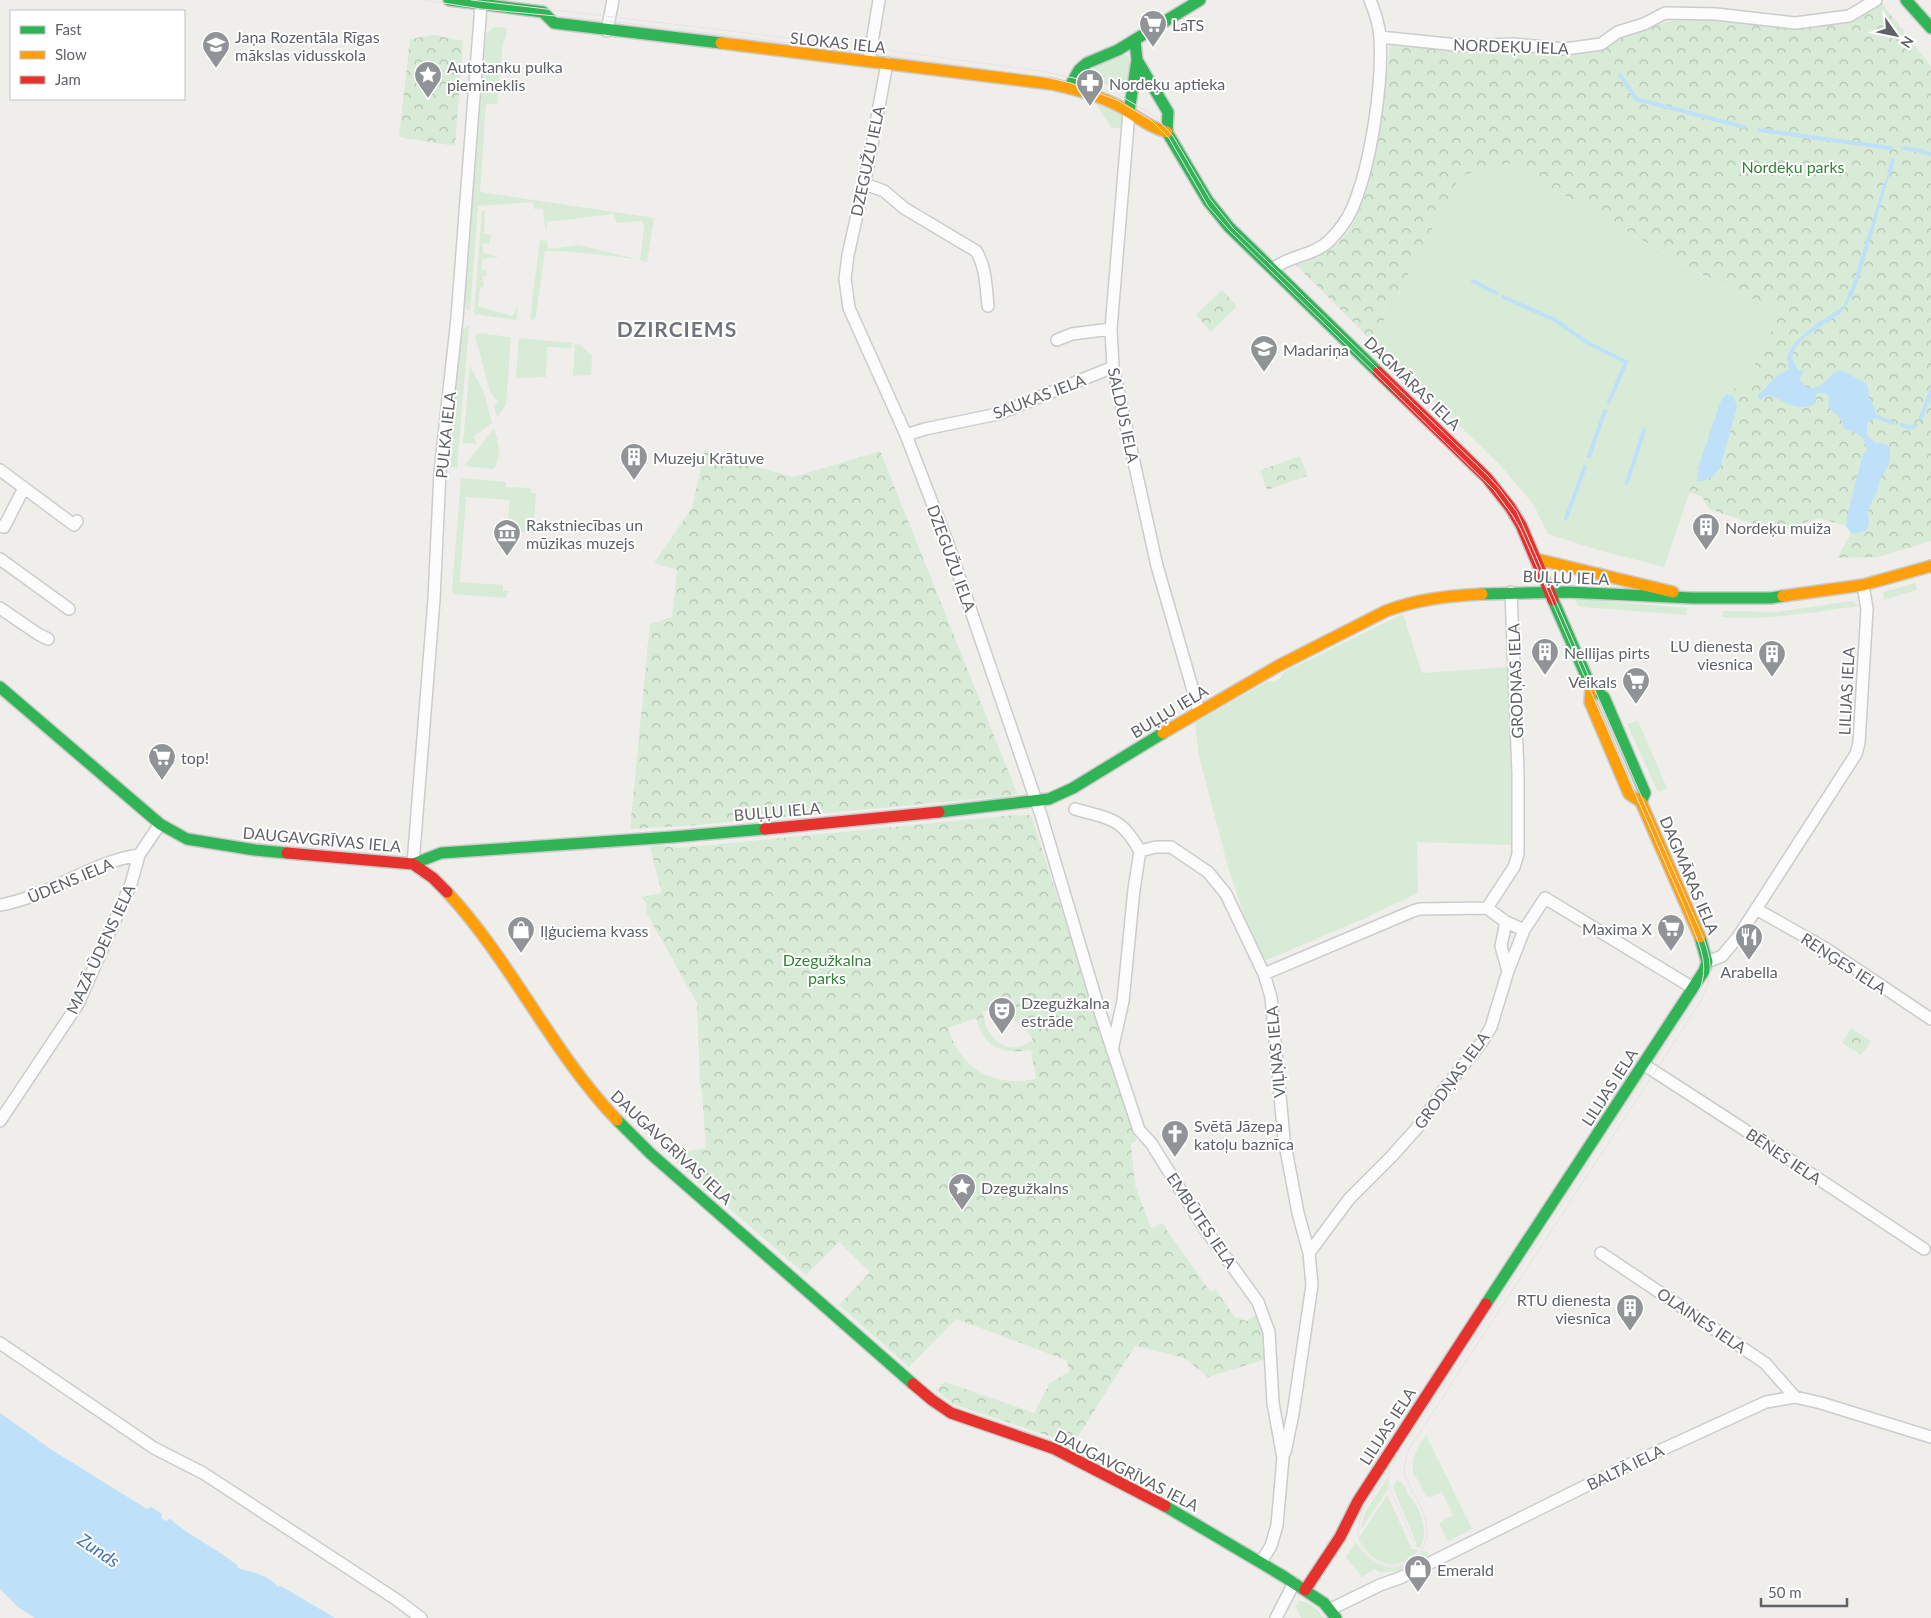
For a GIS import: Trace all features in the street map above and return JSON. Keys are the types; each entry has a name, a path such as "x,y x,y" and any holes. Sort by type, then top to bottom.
{"street":[{"name":"SLOKAS IELA","path":"449,0 543,12 554,24 1041,82 1069,88"},
{"path":"607,31 613,0"},
{"path":"869,61 879,0"},
{"path":"1167,132 1154,129 1129,112 1100,97 1069,88 1079,70 1087,63 1135,41 1184,4 1200,0"},
{"path":"1273,269 1287,260 1308,253 1328,241 1346,220 1352,209 1366,166 1378,86 1380,36 1377,16 1370,0"},
{"name":"NORDEĶU IELA","path":"1380,36 1467,46 1512,44 1565,49 1601,44 1618,32 1644,24 1665,13 1716,14 1795,23 1849,16 1876,0"},
{"path":"1906,0 1931,28"},
{"name":"PULKA IELA","path":"413,864 434,599 440,472 456,318 481,5"},
{"name":"DAGMĀRAS IELA","path":"1135,41 1137,60 1168,112 1167,132 1214,209 1229,227 1498,490 1521,525 1591,687 1590,702 1629,794 1641,802 1692,917 1701,939 1707,962"},
{"path":"1129,112 1137,60"},
{"name":"DZEGUŽU IELA","path":"887,63 865,184 848,255 845,279 849,308 906,435 948,544 1036,801 1112,1051"},
{"name":"SALDUS IELA","path":"1129,112 1111,329 1113,367 1157,566 1199,711"},
{"path":"865,184 884,191 904,208 976,251 985,277 988,306"},
{"path":"1057,340 1072,334 1111,329"},
{"name":"SAUKAS IELA","path":"906,435 924,429 998,414 1113,367"},
{"path":"0,470 74,525 77,521"},
{"path":"0,526 4,527 24,488"},
{"path":"0,559 69,609"},
{"path":"1536,559 1654,586 1692,598"},
{"name":"BUĻĻU IELA","path":"413,864 441,853 455,851 672,837 861,820 1049,799 1073,788 1199,711 1278,666 1386,611 1404,604 1436,597 1511,592 1550,592 1692,598 1771,598 1863,585 1931,566"},
{"name":"LILIJAS IELA","path":"1305,1590 1340,1537 1358,1502 1704,971 1707,962 1722,956 1729,949 1850,765 1859,743 1867,608 1863,585"},
{"name":"GRODŅAS IELA","path":"1487,908 1514,867 1518,854 1518,774 1511,592"},
{"path":"0,608 48,639"},
{"name":"DAUGAVGRĪVAS IELA","path":"0,687 160,824 187,839 255,850 413,864 435,879 474,922 583,1081 619,1123 650,1154 932,1400 950,1413 1055,1449 1078,1460 1190,1520 1261,1562 1305,1590 1334,1614"},
{"path":"1075,809 1112,820 1123,826 1140,851 1134,889 1123,1001 1112,1051"},
{"name":"MAZĀ ŪDENS IELA","path":"0,1121 78,1004 131,884 139,855 160,824"},
{"name":"VIĻŅAS IELA","path":"1140,851 1156,847 1171,847 1208,872 1226,894 1264,974 1270,997 1274,1019 1284,1139 1298,1212 1309,1253 1312,1285 1309,1316 1293,1414 1283,1458"},
{"name":"ŪDENS IELA","path":"0,905 21,901 101,866 123,858 139,855"},
{"name":"GRODŅAS IELA","path":"1309,1253 1348,1199 1391,1157 1417,1128 1445,1088 1482,1042 1491,1027 1508,971 1524,930 1545,898 1693,988"},
{"path":"1264,974 1420,909 1487,908 1492,914 1524,930"},
{"name":"REŅĢES IELA","path":"1756,909 1826,948 1931,1019"},
{"path":"1506,922 1501,946 1508,971"},
{"name":"EMBŪTES IELA","path":"1112,1051 1139,1130 1146,1136 1203,1226 1258,1302 1266,1319 1269,1332 1273,1403 1283,1458 1277,1525 1271,1546 1261,1562"},
{"name":"BĒNES IELA","path":"1643,1064 1924,1249"},
{"name":"OLAINES IELA","path":"1601,1253 1765,1363 1795,1397"},
{"path":"0,1343 154,1448 203,1473 421,1618"},
{"name":"BALTĀ IELA","path":"1334,1614 1380,1584 1414,1571 1624,1467 1766,1402 1795,1397 1821,1403 1931,1437"},
{"path":"1276,1618 1294,1583"}],"green space":[{"name":"Nordeķu parks","path":"1878,3 1882,4 1931,66 1931,541 1878,557 1837,558 1851,534 1846,526 1819,518 1778,532 1709,509 1702,497 1689,492 1720,403 1724,396 1747,380 1781,312 1713,281 1509,163 1460,176 1373,342 1296,265 1315,257 1337,244 1354,223 1371,175 1381,117 1390,43 1471,53 1512,50 1563,54 1605,48 1628,33 1682,18 1713,19 1793,28"},
{"path":"494,27 507,28 505,41 503,41 497,104 486,104 480,192 654,218 647,262 640,260 644,229 644,224 641,221 617,223 614,214 547,222 547,227 545,228 543,208 534,209 533,202 478,206 470,312 464,306 463,298 485,42 487,33"},
{"path":"434,35 463,41 455,146 399,137 410,39"},
{"path":"1122,54 1128,56 1130,61 1126,88 1124,90 1118,90 1088,77 1090,70"},
{"path":"1096,103 1120,114 1123,128 1111,128"},
{"path":"1509,163 1712,281 1781,312 1747,380 1724,396 1720,403 1664,567 1598,550 1548,534 1534,505 1501,466 1373,342 1460,176"},
{"path":"485,210 484,233 491,235 489,244 483,243 483,253 499,257 482,259 481,269 486,270 487,276 482,277 484,286 480,288 478,306 512,316 518,308 516,320 474,314 482,211"},
{"path":"540,240 547,241 548,249 578,245 637,259 566,251 545,251 536,315 535,319 530,320"},
{"path":"1222,290 1237,306 1211,332 1196,315"},
{"path":"469,326 457,468 450,467 460,335 462,330"},
{"path":"479,333 511,337 506,405 497,417 494,406 498,402 490,392 475,336"},
{"path":"519,338 571,343 572,348 547,347 546,377 516,378"},
{"path":"575,344 579,344 592,356 591,375 573,376"},
{"path":"470,366 484,392 492,423 473,437 476,444 463,443"},
{"path":"494,428 499,454 494,469 464,466"},
{"path":"705,449 720,457 794,477 880,451 1017,793 1009,796 698,825 630,829 650,624 672,617 677,570 654,563 692,508"},
{"path":"1300,456 1307,476 1267,490 1260,470"},
{"path":"461,478 506,482 506,487 531,488 531,493 536,493 533,533 507,531 510,500 466,497 460,582 503,585 503,591 510,591 505,598 454,594 452,591"},
{"path":"1915,583 1917,590 1884,600 1883,592"},
{"path":"1575,600 1687,608 1686,615 1583,607 1578,606"},
{"path":"1852,601 1859,606 1773,617 1722,617 1723,611 1777,612"},
{"path":"1403,614 1422,673 1508,667 1513,845 1417,842 1418,893 1267,960 1261,957 1252,939 1228,867 1199,756 1195,723 1268,681 1272,682 1280,679 1284,672"},
{"path":"1638,721 1667,788 1658,792 1627,724"},
{"name":"Dzegužkalna parks","path":"1014,815 1031,815 1136,1141 1131,1143 1135,1185 1151,1228 1162,1223 1206,1286 1211,1292 1215,1289 1235,1317 1246,1321 1259,1314 1263,1325 1266,1359 1208,1377 1184,1358 1135,1346 1073,1444 953,1404 936,1390 945,1382 1034,1413 1050,1383 1070,1371 1066,1360 956,1319 909,1367 839,1305 870,1272 839,1242 806,1275 668,1155 706,1148 700,1084 697,1003 646,912 647,904 641,897 662,893 650,847 660,845 678,848","holes":["983,1011 998,1013 1012,1019 1024,1028 1033,1040 1015,1047 999,1043 988,1030 984,1021","976,1018 989,1043 1003,1050 1031,1050 1036,1079 1006,1080 993,1077 970,1065 961,1055 948,1028"]},
{"path":"1851,1028 1871,1041 1861,1055 1842,1043"},
{"path":"1426,1435 1472,1529 1448,1541 1439,1523 1453,1515 1442,1492 1430,1497 1426,1496 1416,1477 1414,1477 1413,1459"},
{"path":"1387,1478 1388,1489 1360,1531 1365,1513"},
{"path":"1397,1480 1404,1486 1421,1515 1424,1535 1420,1548 1413,1546 1417,1545 1393,1487"},
{"path":"1387,1495 1412,1549 1419,1550 1411,1558 1394,1564 1385,1564 1370,1555 1359,1538"},
{"path":"1356,1542 1362,1552 1370,1559 1388,1567 1406,1565 1415,1560 1423,1551 1428,1552 1427,1556 1397,1571 1379,1572 1375,1569 1362,1577 1346,1557"},
{"path":"1298,1601 1309,1604 1324,1618 1301,1618 1295,1605 1298,1604"}],"water":[{"path":"1891,169 1853,295 1841,313 1805,337 1796,347 1792,357 1798,371 1803,369 1799,380 1810,388 1820,386 1838,370 1866,383 1869,398 1876,411 1873,420 1867,423 1867,435 1875,443 1886,444 1890,448 1888,467 1880,479 1878,489 1868,512 1869,524 1866,531 1852,534 1846,526 1863,454 1867,451 1862,438 1858,434 1844,429 1839,417 1829,407 1829,396 1826,393 1818,393 1816,395 1815,404 1801,407 1791,405 1768,395 1761,400 1758,398 1758,395 1778,375 1789,370 1787,356 1794,343 1816,324 1843,307 1853,283 1883,186"},
{"path":"1728,394 1734,397 1737,407 1720,468 1711,478 1698,482 1699,465 1720,403 1724,396"},
{"name":"Zunds","path":"0,1413 52,1450 147,1509 151,1507 162,1514 161,1518 165,1521 170,1519 229,1559 238,1568 265,1577 278,1587 281,1586 335,1618 35,1618 18,1607 0,1589"}],"waterway":[{"path":"1620,75 1636,99 1744,127"},
{"path":"1760,130 1891,148"},
{"path":"1903,148 1931,154"},
{"path":"1889,173 1893,160"},
{"path":"1473,281 1496,293"},
{"path":"1503,297 1555,320 1588,343 1626,362 1609,402"},
{"path":"1921,418 1931,391"},
{"path":"1589,456 1605,411"},
{"path":"1875,416 1893,423"},
{"path":"1902,425 1911,428 1916,425"},
{"path":"1627,483 1644,430"},
{"path":"1566,518 1585,467"}],"tram line":[{"path":"425,0 481,9 609,21 1041,76 1071,83 1117,100 1152,121 1169,138 1208,206 1229,230 1494,490 1513,516 1521,530 1686,911 1703,958 1703,979 1693,1004 1363,1510 1358,1529 1360,1544 1368,1556 1379,1563 1391,1566 1404,1564 1416,1556 1425,1543 1427,1536 1423,1513 1404,1472 1409,1449 1697,1007 1709,980 1710,972 1709,955 1702,935 1517,512 1487,475 1233,228 1210,199 1173,136 1155,116 1117,94 1074,78 1041,71 864,47 471,0"},
{"path":"1390,1471 1388,1480 1390,1488 1414,1543"}],"traffic: fast":[{"path":"449,0 543,12 554,23 721,43"},
{"path":"1069,88 1079,70 1087,63 1118,50 1200,0"},
{"path":"1906,0 1931,28"},
{"path":"1135,41 1137,60 1168,112 1167,132 1208,201 1229,227 1378,372"},
{"path":"1129,112 1137,60"},
{"path":"1482,594 1567,592 1692,598 1771,598 1783,596"},
{"path":"1553,600 1591,687 1604,697 1645,793 1641,802"},
{"path":"0,687 160,824 187,839 287,853"},
{"path":"939,812 1049,799 1073,788 1163,733"},
{"path":"413,864 441,853 765,829"},
{"path":"1486,1304 1704,971 1707,962 1700,937"},
{"path":"617,1120 651,1154 913,1384"},
{"path":"1165,1506 1283,1576 1324,1603 1336,1618"}],"traffic: slow":[{"path":"721,43 1051,84 1103,99 1119,106 1154,127 1167,132"},
{"path":"1536,559 1673,592"},
{"path":"1783,596 1863,585 1931,566"},
{"path":"1163,733 1278,666 1386,611 1433,599 1482,594"},
{"path":"1591,687 1590,702 1629,794 1641,802 1700,937"},
{"path":"447,892 492,947 551,1036 593,1093 617,1120"}],"traffic: jam":[{"path":"1378,372 1487,478 1510,507 1521,525 1553,600"},
{"path":"765,829 939,812"},
{"path":"287,853 413,864 433,878 447,892"},
{"path":"1305,1590 1340,1537 1358,1501 1486,1304"},
{"path":"913,1384 951,1413 1055,1449 1165,1506"}],"place":[{"name":"LaTS","path":"1153,48"},
{"name":"Jaņa Rozentāla Rīgas mākslas vidusskola","path":"216,69"},
{"name":"Autotanku pulka piemineklis","path":"428,99"},
{"name":"Nordeķu aptieka","path":"1090,107"},
{"name":"Madariņa","path":"1264,373"},
{"name":"Muzeju Krātuve","path":"634,481"},
{"name":"Nordeķu muiža","path":"1706,551"},
{"name":"Rakstniecības un mūzikas muzejs","path":"507,557"},
{"name":"Nellijas pirts","path":"1545,676"},
{"name":"LU dienesta viesnica","path":"1772,678"},
{"name":"Veikals","path":"1636,705"},
{"name":"top!","path":"162,781"},
{"name":"Maxima X","path":"1671,952"},
{"name":"Iļģuciema kvass","path":"521,954"},
{"name":"Arabella","path":"1749,961"},
{"name":"Dzegužkalna estrāde","path":"1002,1035"},
{"name":"Svētā Jāzepa katoļu baznīca","path":"1175,1158"},
{"name":"Dzegužkalns","path":"962,1211"},
{"name":"RTU dienesta viesnīca","path":"1630,1332"},
{"name":"Emerald","path":"1418,1593"}],"district":[{"name":"DZIRCIEMS","path":"677,328"}]}
